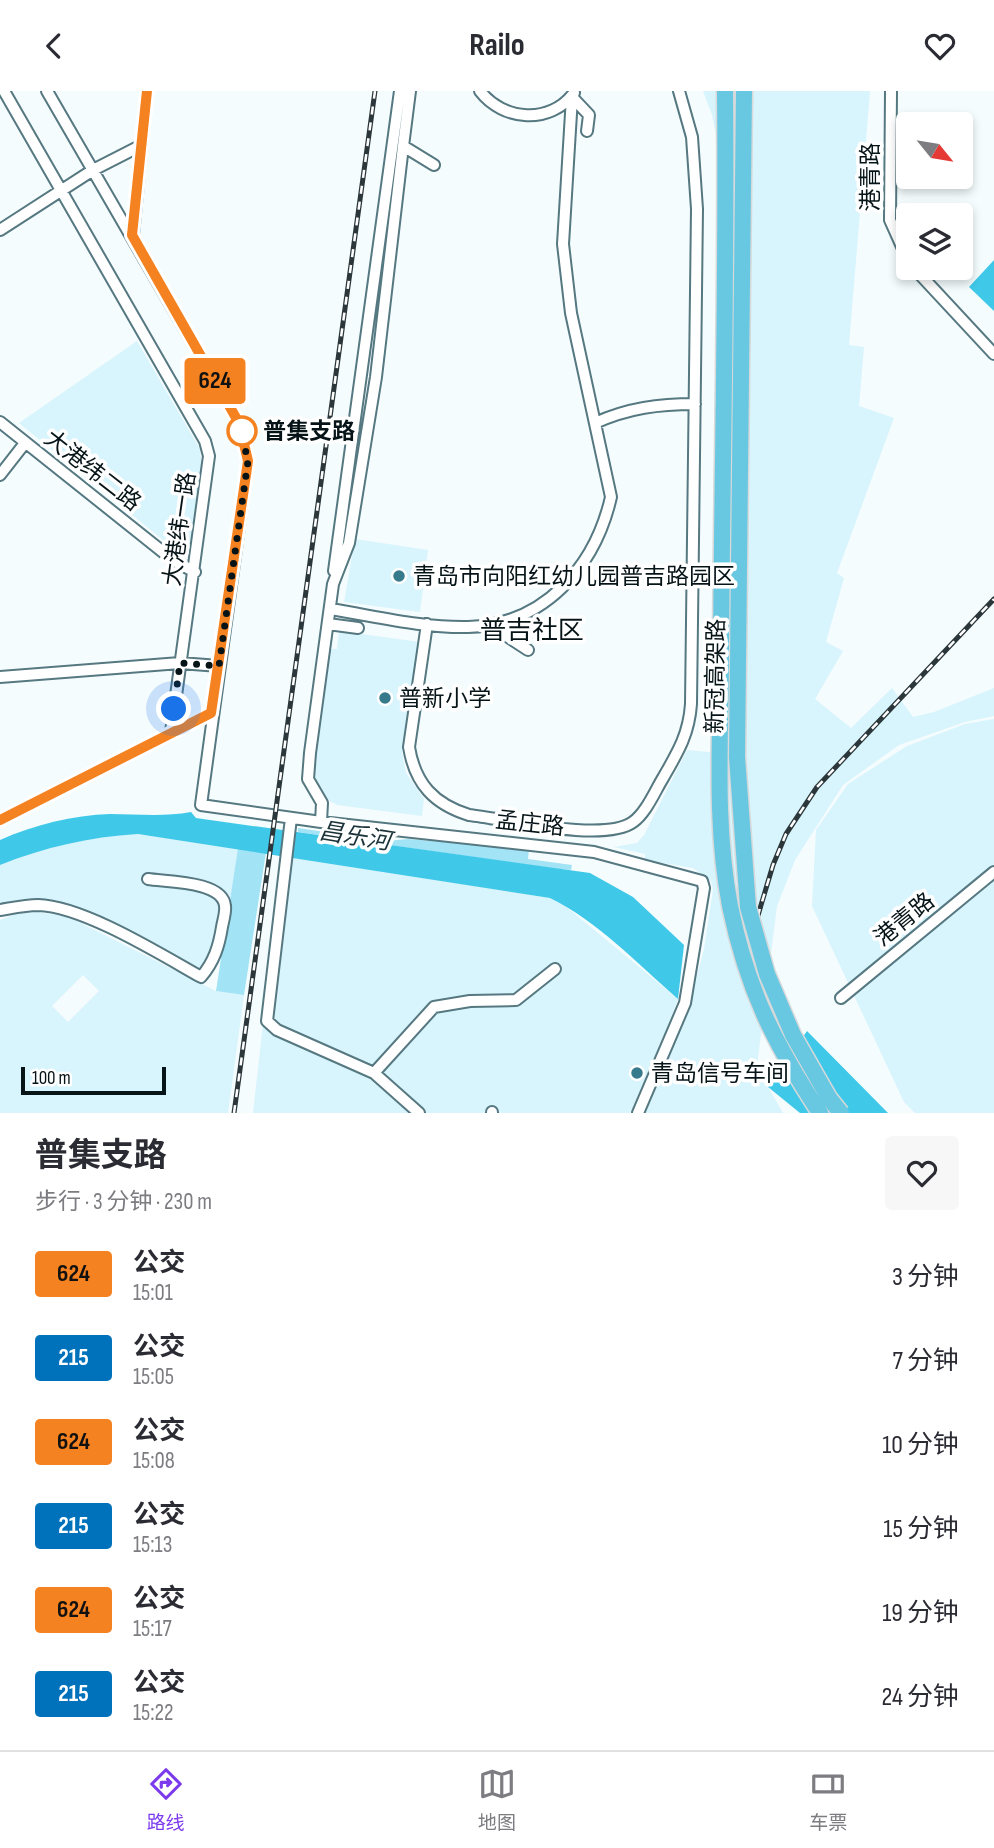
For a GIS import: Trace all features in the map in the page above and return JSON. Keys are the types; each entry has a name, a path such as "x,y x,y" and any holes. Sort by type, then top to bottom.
{"highway":[{"name":"新冠高架路","path":"725,91 720,518 724,863 745,966 762,1014 774,1040 820,1113"},
{"name":"新冠高架路","path":"744,91 737,757 748,907 766,974 793,1035 829,1098 841,1113"}],"street":[{"name":"大港纬一路","path":"4,91 205,441 209,472 171,732"},
{"path":"0,820 211,713 248,461 247,447 239,423 47,91"},
{"path":"132,235 147,91"},
{"path":"321,822 322,803 308,779 400,91"},
{"path":"333,584 349,543 376,377 410,91"},
{"path":"480,91 496,107 515,115 536,116 556,110 574,94"},
{"path":"427,624 409,747 416,775 433,798 449,809 469,815 592,833 624,828 633,823 678,755 690,728 697,209 692,137 679,91"},
{"name":"港青路","path":"891,91 890,220 896,233"},
{"path":"330,609 427,624 469,627 500,623 530,614 565,587 588,557 604,526 611,498 572,313 563,244 574,94"},
{"path":"574,94 589,115 587,131"},
{"path":"0,230 93,170 140,146"},
{"path":"403,146 434,165"},
{"path":"925,280 994,354"},
{"path":"595,423 617,413 655,405 695,404"},
{"name":"大港纬二路","path":"0,422 173,560 195,572"},
{"path":"0,475 25,443"},
{"path":"500,623 502,633 528,650"},
{"path":"328,624 358,628"},
{"path":"0,677 180,663 219,666"},
{"name":"孟庄路","path":"211,713 201,805 321,822 594,852 702,881 704,888 695,955 685,1003 638,1113"},
{"path":"291,818 267,1021 277,1030 374,1073 419,1113"},
{"name":"港青路","path":"841,998 994,872"},
{"path":"0,910 39,905 74,912 153,950 201,977 210,966 219,944 225,905 221,897 207,887 148,879"},
{"path":"374,1073 434,1007 470,1001 516,1000 555,969"}],"shaded area":[{"path":"703,91 870,91 849,345 864,347 859,406 894,418 837,573 844,578 826,642 843,651 815,699 851,728 892,688 913,717 934,712 994,688 994,716 965,722 899,745 843,785 795,860 777,906 756,1074 768,1087 783,1113 644,1113 689,1006 704,949 713,890 711,881 693,868 645,860 645,854 614,847 637,843 644,835 687,750 730,754 737,555 734,224 712,115"},
{"path":"137,341 200,449 202,472 190,544 181,550 168,544 19,423"},
{"path":"355,539 428,550 420,612 344,602"},
{"path":"339,631 420,642 402,752 406,773 424,799 422,816 337,805 323,797 311,778 328,649 337,649"},
{"path":"994,719 994,1113 915,1113 904,1102 812,906 816,830 848,784 907,746 965,724"},
{"path":"298,828 386,841 408,839 529,849 528,859 572,865 571,870 558,869 298,832"},
{"path":"138,834 238,848 231,894 222,907 209,957 198,969 70,906 40,900 0,904 0,865 57,844 95,837"},
{"path":"238,848 266,852 244,995 216,991"},
{"path":"290,856 550,898 564,905 678,999 640,1100 630,1113 253,1113 263,1024"},
{"path":"38,912 69,917 216,991 244,995 228,1113 0,1113 0,920 16,914","holes":["83,975 99,991 68,1022 52,1006"]}],"water":[{"path":"994,260 994,311 969,287"},
{"path":"191,812 196,818 590,873 633,897 684,945 678,999 601,931 550,898 138,834 68,844 0,865 0,840 40,825 96,815"},
{"path":"807,1031 888,1113 800,1113 768,1087"}],"railway":[{"path":"234,1113 375,91"},
{"path":"753,932 773,865 786,834 817,787 994,599"}],"bus line":[{"name":"624","path":"0,820 211,713 248,461 247,447 239,423 132,235 147,91"}],"place":[{"name":"普集支路","path":"242,431"},
{"name":"青岛市向阳红幼儿园普吉路园区","path":"399,576"},
{"name":"普新小学","path":"385,698"},
{"name":"青岛信号车间","path":"637,1073"}],"district":[{"name":"普吉社区","path":"532,630"}],"route":[{"path":"174,709 180,663 219,666 248,461 247,447 239,423 242,431"}],"water label":[{"name":"昌乐河","path":"355,836"}]}
